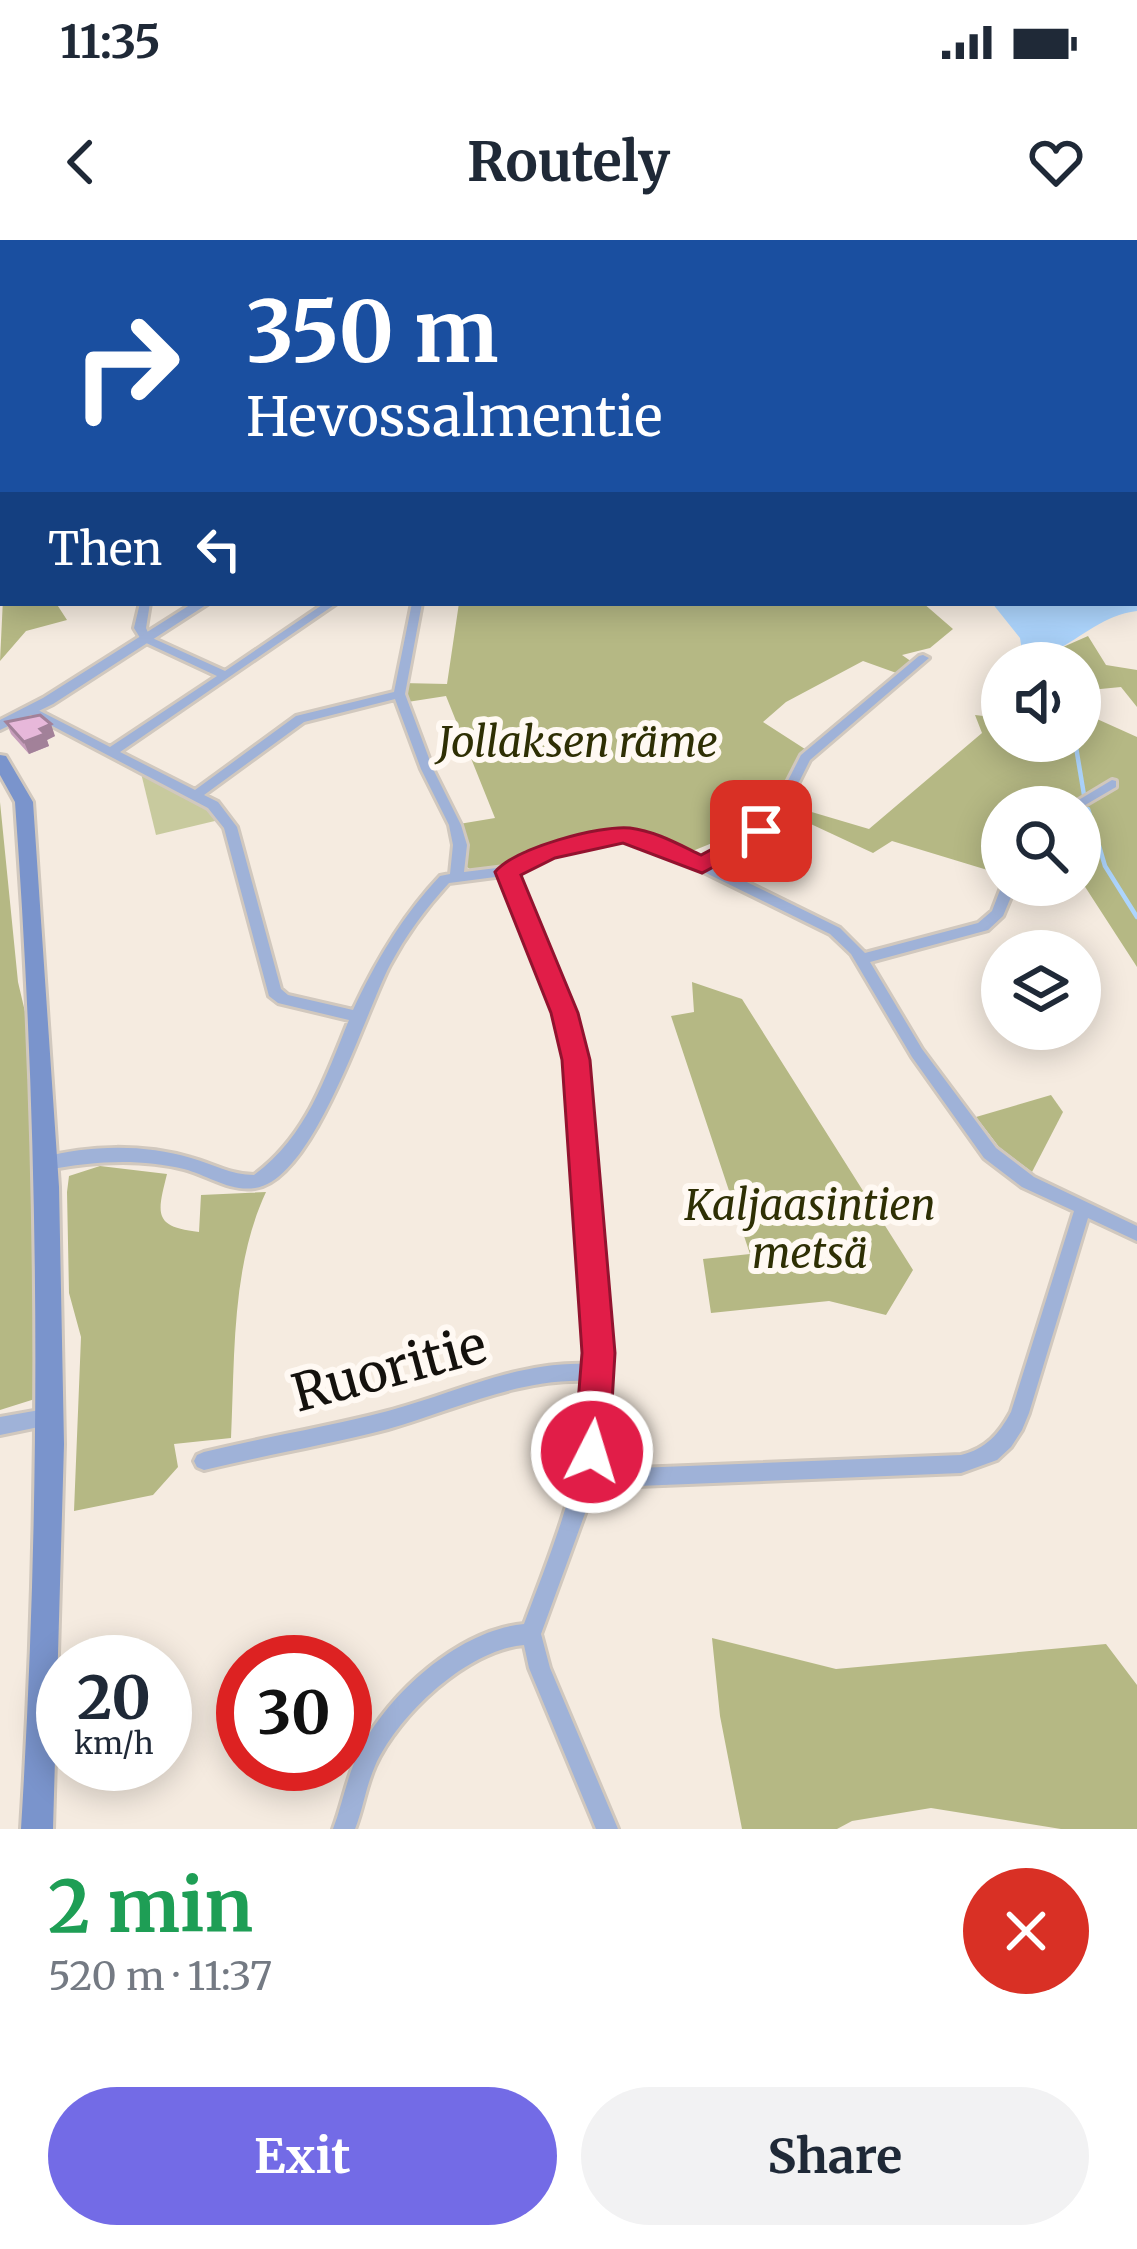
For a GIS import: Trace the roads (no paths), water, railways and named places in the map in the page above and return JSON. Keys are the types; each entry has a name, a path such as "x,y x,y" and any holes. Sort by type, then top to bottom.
{"main road":[{"path":"0,760 24,802 46,1163 51,1417 37,1829"}],"street":[{"path":"144,606 140,628 146,639 225,675"},
{"path":"0,726 197,606"},
{"path":"112,752 328,606"},
{"path":"416,606 399,694 427,769 455,825 460,845 457,874"},
{"path":"702,865 761,831 778,812 805,758 923,658"},
{"path":"199,794 300,719 399,694"},
{"path":"30,711 199,794 230,827 277,996 358,1017"},
{"path":"1101,790 1112,784"},
{"path":"46,1163 97,1155 153,1156 230,1181 258,1181 309,1131 358,1017 413,914 445,879 457,874 508,872 548,851 623,835 646,839 702,865 818,920 846,940 980,1142 1017,1174 1137,1234"},
{"path":"508,872 565,1013 576,1060 598,1373 587,1472 531,1634 607,1829"},
{"path":"862,959 983,928 1001,906"},
{"path":"587,1472 613,1478 788,1472 961,1464 985,1458 1005,1442 1020,1413 1083,1208"},
{"name":"Ruoritie","path":"204,1461 384,1420 525,1375 568,1370 598,1373"},
{"path":"0,1426 51,1417"},
{"path":"344,1829 370,1752 434,1679 491,1639 531,1634"}],"water":[{"path":"994,606 1137,606 1137,611 1114,617 1069,642 1021,642"}],"waterway":[{"path":"1078,762 1082,786"},
{"path":"1101,853 1137,917"}],"park label":[{"name":"Jollaksen räme","path":"578,742"},
{"name":"Kaljaasintien metsä","path":"810,1229"}]}
